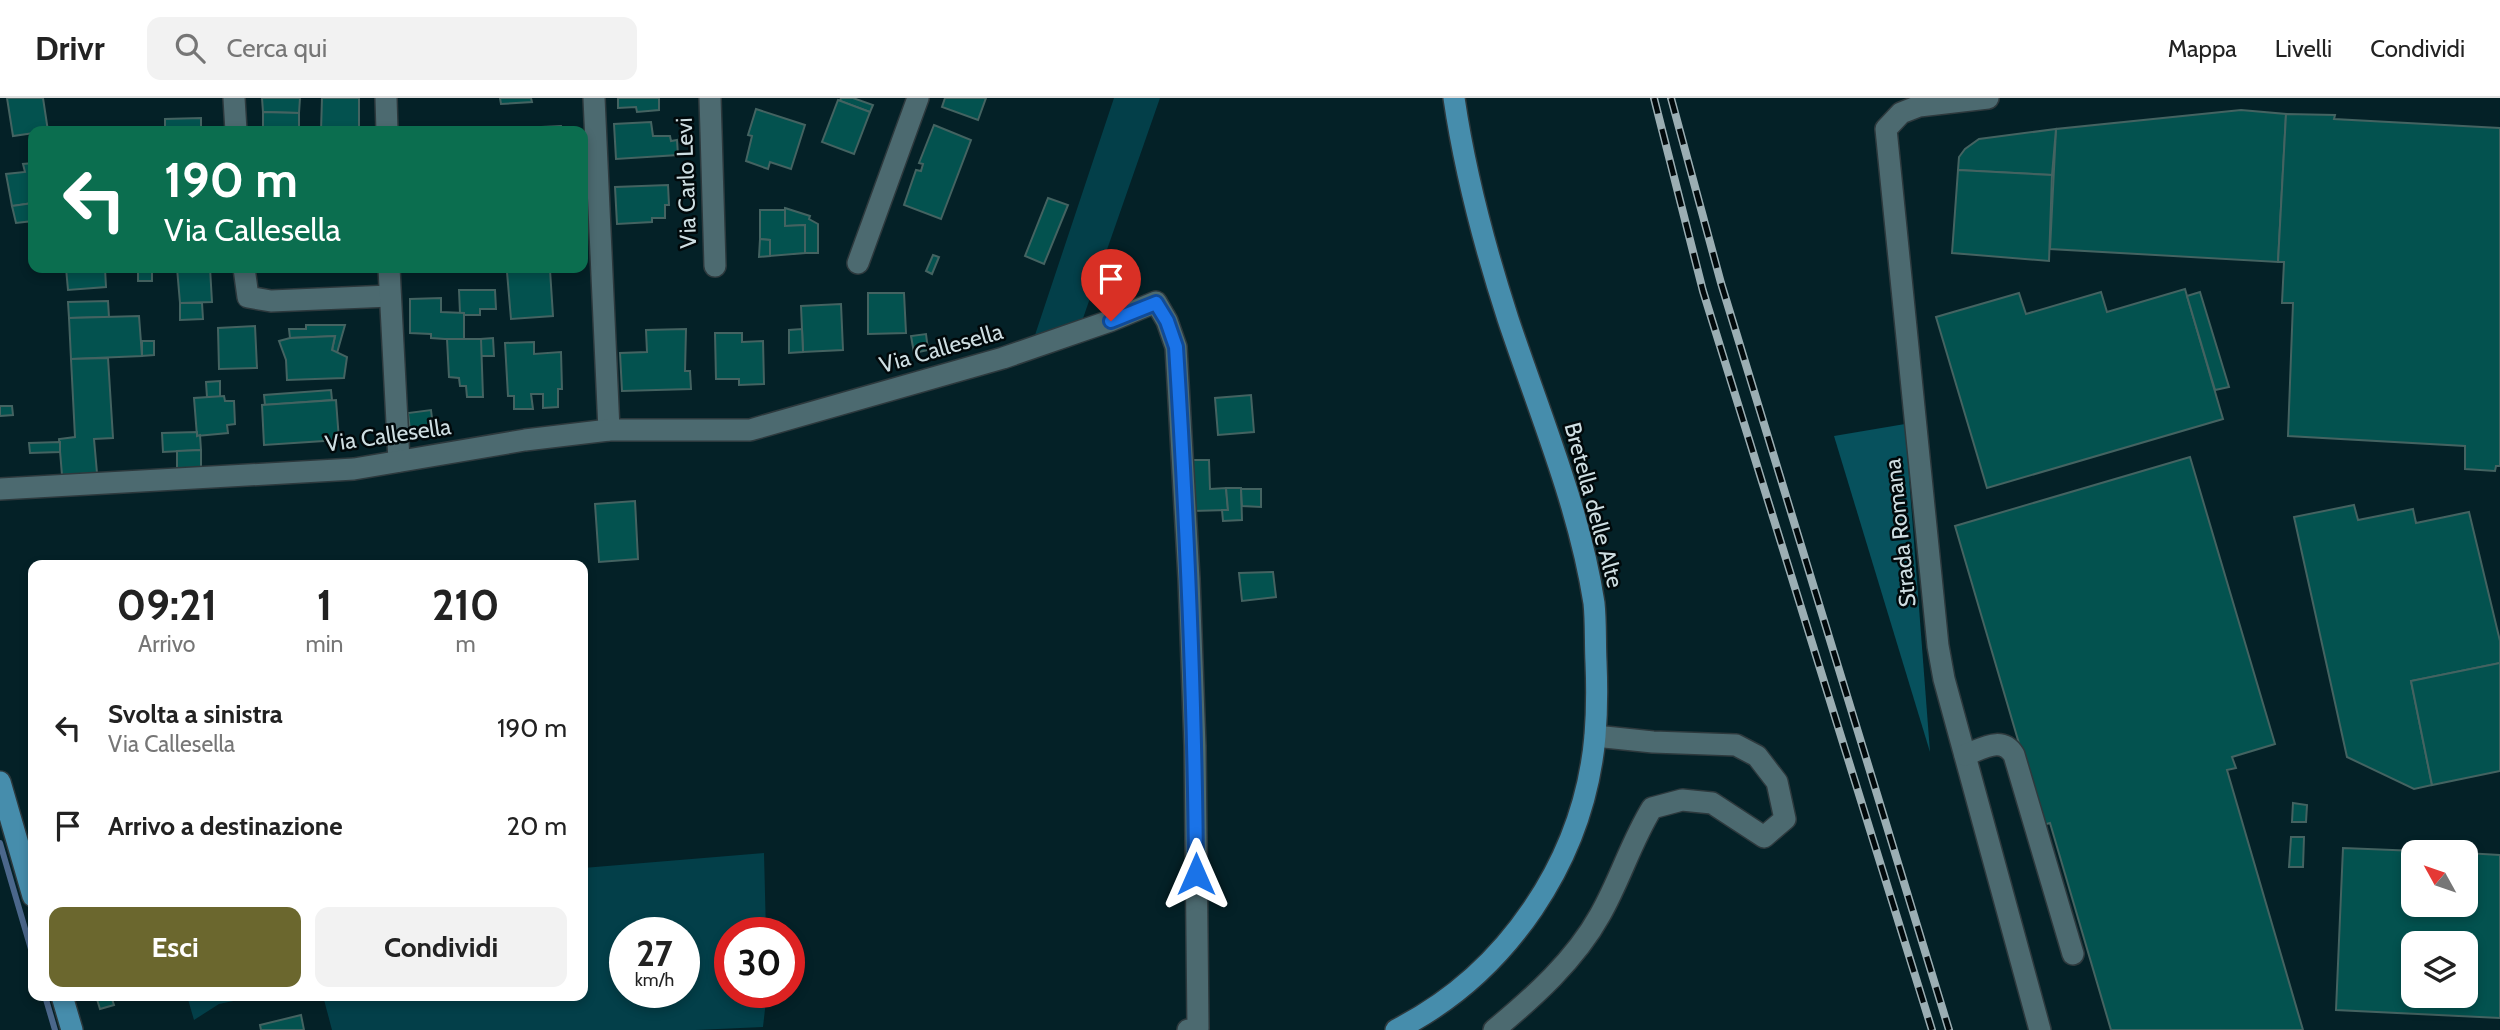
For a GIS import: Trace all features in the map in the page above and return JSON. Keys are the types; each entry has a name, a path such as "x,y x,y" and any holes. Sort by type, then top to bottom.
{"main road":[{"name":"Bretella delle Alte","path":"1396,1030 1418,1019 1485,966 1541,899 1565,852 1582,805 1595,736 1597,692 1594,604 1577,527 1508,318 1479,220 1459,133 1454,98"},
{"path":"0,782 28,879"},
{"path":"63,1001 72,1030"}],"street":[{"path":"234,98 236,126"},
{"path":"386,98 387,126"},
{"path":"594,98 609,430"},
{"name":"Via Carlo Levi","path":"710,98 715,266"},
{"path":"858,263 918,98"},
{"name":"Strada Romana","path":"1988,98 1919,106 1901,113 1886,129 1938,646 1944,679 2040,1030"},
{"path":"245,273 248,298 271,301 390,296"},
{"path":"389,273 399,461"},
{"name":"Via Callesella","path":"0,489 354,470 525,440 609,430 750,430 1003,358 1156,303 1167,321 1176,347 1189,579 1195,747 1198,1027 1188,1030"},
{"path":"1494,1030 1523,1007 1582,942 1600,916 1637,832 1652,808 1682,800 1712,803 1764,837 1785,819 1777,782 1757,756 1736,745 1653,742 1595,736"},
{"path":"1965,755 1997,743 2004,744 2014,755 2073,954"}],"shaded area":[{"path":"1114,98 1160,98 1081,324 1033,341"},
{"path":"1905,424 1906,437 1930,752 1834,436"},
{"path":"764,853 766,917 714,917 714,1008 765,1008 763,1027 696,1030 332,1030 324,1001 588,1001 588,868"},
{"path":"188,1001 233,1001 219,1004 194,1020"}],"building":[{"path":"7,98 43,98 47,126 28,126 28,134 13,136"},
{"path":"262,98 300,98 299,113 263,112"},
{"path":"322,98 359,98 359,126 321,126"},
{"path":"500,98 531,98 532,102 501,104"},
{"path":"618,98 659,98 659,110 637,112 636,107 618,108"},
{"path":"841,98 853,98 873,105 870,112 840,101"},
{"path":"945,98 986,98 978,120 942,107"},
{"path":"838,100 870,112 854,154 822,142"},
{"path":"756,109 805,125 791,169 770,162 768,169 746,161 752,136 748,135"},
{"path":"2241,110 2286,114 2278,262 2050,249 2056,129"},
{"path":"263,112 299,113 299,126 263,126"},
{"path":"2286,114 2335,115 2334,119 2500,128 2500,466 2496,466 2495,471 2465,469 2465,446 2288,436 2293,303 2282,303 2284,262 2278,262"},
{"path":"201,118 201,126 165,126 165,119"},
{"path":"651,122 653,136 670,136 671,141 677,140 678,155 616,159 614,124"},
{"path":"934,125 971,140 941,219 904,205 916,170 921,171 923,164 919,163"},
{"path":"2056,129 2052,175 1958,170 1959,157 1979,139"},
{"path":"23,164 28,164 28,204 12,206 6,174 25,172"},
{"path":"1958,170 2052,175 2049,261 1952,253"},
{"path":"668,185 669,205 665,205 665,218 652,218 652,222 617,224 615,187"},
{"path":"1048,198 1068,205 1044,264 1025,256"},
{"path":"28,204 28,222 16,223 12,206"},
{"path":"785,208 810,216 809,219 818,224 818,253 805,253 805,225 785,226"},
{"path":"760,210 785,210 785,226 805,225 805,253 770,256 770,240 760,239"},
{"path":"760,239 770,240 770,256 759,257"},
{"path":"933,255 939,257 932,274 926,271"},
{"path":"66,273 105,273 106,287 68,290"},
{"path":"138,273 152,273 152,281 138,281"},
{"path":"177,273 210,273 212,302 180,303"},
{"path":"507,273 550,273 553,316 511,319"},
{"path":"2185,289 2223,419 1987,488 1936,317 2019,293 2026,314 2101,292 2107,312"},
{"path":"459,290 495,290 496,309 480,309 480,315 460,313"},
{"path":"2200,292 2229,387 2215,390 2187,296"},
{"path":"868,293 904,293 906,333 868,334"},
{"path":"441,298 441,312 464,313 464,339 431,338 431,334 410,333 410,299"},
{"path":"108,301 109,317 69,318 68,302"},
{"path":"180,303 202,303 203,319 180,320"},
{"path":"841,304 843,350 803,352 801,306"},
{"path":"139,316 142,356 71,359 69,318"},
{"path":"306,325 345,325 337,353 332,350 335,336 290,338 289,329 306,329"},
{"path":"255,326 257,368 219,369 218,328"},
{"path":"686,329 685,371 690,371 691,389 622,391 620,353 647,352 646,330"},
{"path":"802,329 803,352 789,353 789,330"},
{"path":"715,333 742,333 742,342 763,341 764,384 739,385 739,379 716,379"},
{"path":"926,334 928,350 914,353 911,336"},
{"path":"335,336 332,350 347,357 344,378 287,380 286,360 279,341"},
{"path":"493,338 494,356 481,356 481,339"},
{"path":"447,339 481,339 483,397 467,397 466,386 460,386 459,378 449,377"},
{"path":"142,341 154,341 154,355 142,356"},
{"path":"534,342 534,354 561,352 562,389 558,389 558,407 543,408 543,394 531,394 533,409 514,409 514,396 508,396 505,343"},
{"path":"108,358 113,438 94,439 97,473 62,475 59,439 75,437 71,359"},
{"path":"220,381 220,397 207,397 206,382"},
{"path":"331,390 332,400 265,405 264,395"},
{"path":"1251,395 1254,432 1218,435 1215,398"},
{"path":"224,396 225,401 234,401 235,424 227,425 228,433 197,436 194,398"},
{"path":"336,400 339,440 264,445 262,405"},
{"path":"0,406 12,406 13,415 0,416"},
{"path":"431,410 433,427 410,430 408,413"},
{"path":"197,432 197,436 200,435 201,450 163,452 162,433"},
{"path":"60,442 60,452 30,453 29,443"},
{"path":"201,450 201,470 177,472 177,451"},
{"path":"2190,457 2275,744 2232,757 2236,768 2227,770 2303,1030 2111,1030 2050,823 2043,825 1955,526"},
{"path":"1190,460 1209,460 1210,489 1226,488 1228,510 1192,511"},
{"path":"1226,488 1241,488 1242,520 1223,521 1222,510 1228,510"},
{"path":"1241,489 1261,489 1261,507 1242,506"},
{"path":"635,501 638,559 599,562 595,504"},
{"path":"2354,505 2358,520 2413,509 2416,523 2469,512 2500,641 2500,663 2411,681 2432,785 2414,789 2347,757 2294,517"},
{"path":"1273,572 1276,597 1242,601 1239,573"},
{"path":"2500,663 2500,771 2432,785 2411,681"},
{"path":"2293,803 2307,805 2306,822 2292,822"},
{"path":"2291,837 2304,837 2303,867 2289,867"},
{"path":"2343,848 2401,850 2401,917 2478,917 2478,854 2500,855 2500,1018 2336,1010"},
{"path":"98,1001 113,1001 114,1005 100,1009"},
{"path":"301,1015 304,1030 261,1030 260,1025"}],"waterway":[{"path":"0,843 28,939"},
{"path":"46,1001 55,1030"}],"railway":[{"path":"1654,98 1703,291 1932,1030"},
{"path":"1671,98 1721,283 1949,1030"}],"route":[{"path":"1111,321 1156,303 1167,321 1176,347 1189,579 1196,874"}]}
